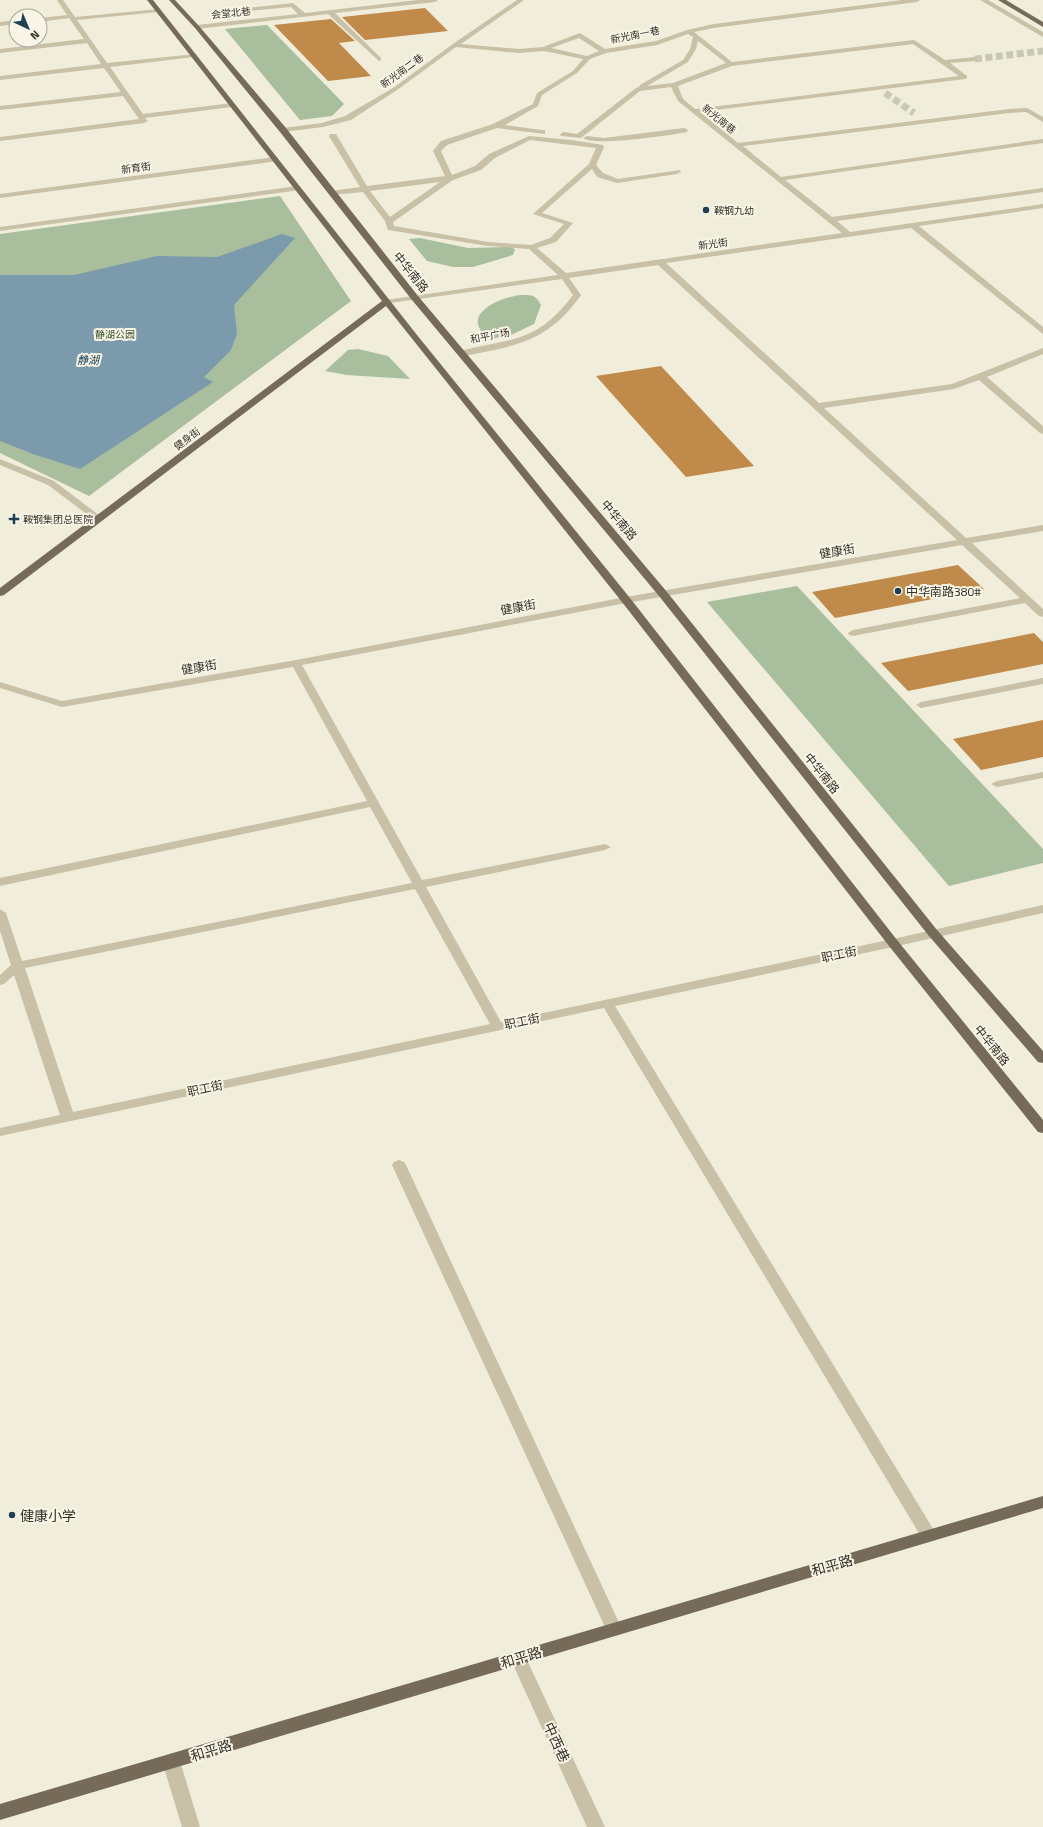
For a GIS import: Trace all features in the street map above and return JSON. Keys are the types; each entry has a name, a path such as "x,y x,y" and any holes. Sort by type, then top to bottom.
{"main road":[{"name":"中华南路","path":"150,0 386,302 626,600 893,943 1043,1129"},
{"name":"中华南路","path":"172,0 283,130 415,298 463,353 663,594 933,933 1043,1059"},
{"path":"1001,0 1043,25"},
{"name":"健身街","path":"0,593 386,302"},
{"name":"和平路","path":"0,1812 1043,1502"}],"street":[{"path":"0,139 144,121 142,116 60,0"},
{"name":"会堂北巷","path":"196,27 435,0"},
{"name":"新光南二巷","path":"283,130 323,125 348,118 395,89 455,45 521,0"},
{"name":"新光南一巷","path":"450,178 437,151 444,143 496,126 512,119 536,105 539,94 575,72 588,58 604,51 656,43 689,31 714,26 917,0"},
{"path":"983,0 1043,35"},
{"path":"220,13 293,5 303,15"},
{"path":"48,20 158,10"},
{"path":"330,12 379,59"},
{"path":"689,31 731,64"},
{"path":"544,49 580,35 604,51"},
{"path":"578,136 638,88 686,62 693,49 696,37"},
{"path":"0,51 88,41"},
{"path":"638,88 674,85 731,64 914,42 965,77 693,111"},
{"path":"455,45 519,51 544,49 588,58"},
{"path":"0,78 194,55"},
{"path":"944,62 975,59"},
{"name":"新光南巷","path":"674,85 680,100 848,234"},
{"path":"879,88 885,93"},
{"path":"0,108 126,94"},
{"path":"142,116 232,105"},
{"path":"736,145 1009,111 1027,110 1043,120"},
{"path":"914,113 924,121"},
{"path":"496,126 604,140 684,130"},
{"path":"333,136 365,188 389,221 390,228 467,241 531,247 553,240 569,223 537,214 592,165 600,148 571,142 529,138 492,156 478,168 450,178 365,188 334,193"},
{"path":"779,179 1043,141"},
{"name":"新育街","path":"0,196 275,159"},
{"path":"592,165 600,175 617,181 677,172"},
{"path":"389,221 450,178"},
{"path":"0,229 297,188"},
{"path":"830,220 1043,190"},
{"name":"新光街","path":"386,302 1043,206"},
{"path":"912,225 1043,330"},
{"path":"531,247 564,276"},
{"path":"660,262 1043,614"},
{"name":"和平广场","path":"463,353 515,343 545,330 565,312 577,295 564,276"},
{"path":"818,406 954,386 1043,351"},
{"path":"980,376 1043,431"},
{"path":"0,462 51,483 69,498 99,518"},
{"name":"健康街","path":"0,685 62,704 296,663 626,600 1043,528"},
{"path":"853,633 1027,600"},
{"path":"296,663 497,1026"},
{"path":"921,705 1043,681"},
{"path":"997,784 1043,775"},
{"path":"0,882 374,803"},
{"path":"0,981 18,966 605,847"},
{"name":"职工街","path":"0,1132 893,943 1043,909"},
{"path":"0,913 68,1118"},
{"path":"607,1003 929,1536"},
{"path":"399,1166 614,1629"},
{"name":"中西巷","path":"518,1658 596,1827"},
{"path":"171,1762 191,1827"}],"green space":[{"path":"267,25 344,104 332,116 300,120 225,29"},
{"name":"静湖公园","path":"280,196 351,301 89,496 0,453 0,234"},
{"path":"420,238 468,248 509,247 515,249 513,255 473,267 453,267 427,261 409,239"},
{"path":"521,295 533,296 541,305 534,324 511,335 490,339 481,331 478,323 480,315 485,309 502,299"},
{"path":"358,349 388,356 410,379 347,375 325,371 348,350"},
{"path":"797,586 1043,849 1043,863 949,886 707,602"}],"water":[{"name":"静湖","path":"282,234 295,238 234,305 237,334 231,350 204,377 213,382 80,469 33,454 0,441 0,275 74,275 157,256 217,257"}],"building":[{"path":"425,8 448,31 365,40 342,17"},
{"path":"331,19 355,41 339,43 371,76 328,81 274,25"},
{"path":"661,366 754,466 686,477 596,376"},
{"name":"中华南路380#","path":"958,565 984,589 835,618 812,592"},
{"path":"1034,633 1043,642 1043,664 908,691 881,663"},
{"path":"1043,720 1043,757 981,770 953,739"}],"tunnel":[{"path":"975,59 1043,51"},
{"path":"885,93 914,113"}],"place":[{"name":"鞍钢九幼","path":"706,210"},
{"name":"鞍钢集团总医院","path":"14,519"},
{"name":"中华南路380#","path":"898,591"},
{"name":"健康小学","path":"12,1515"}]}
